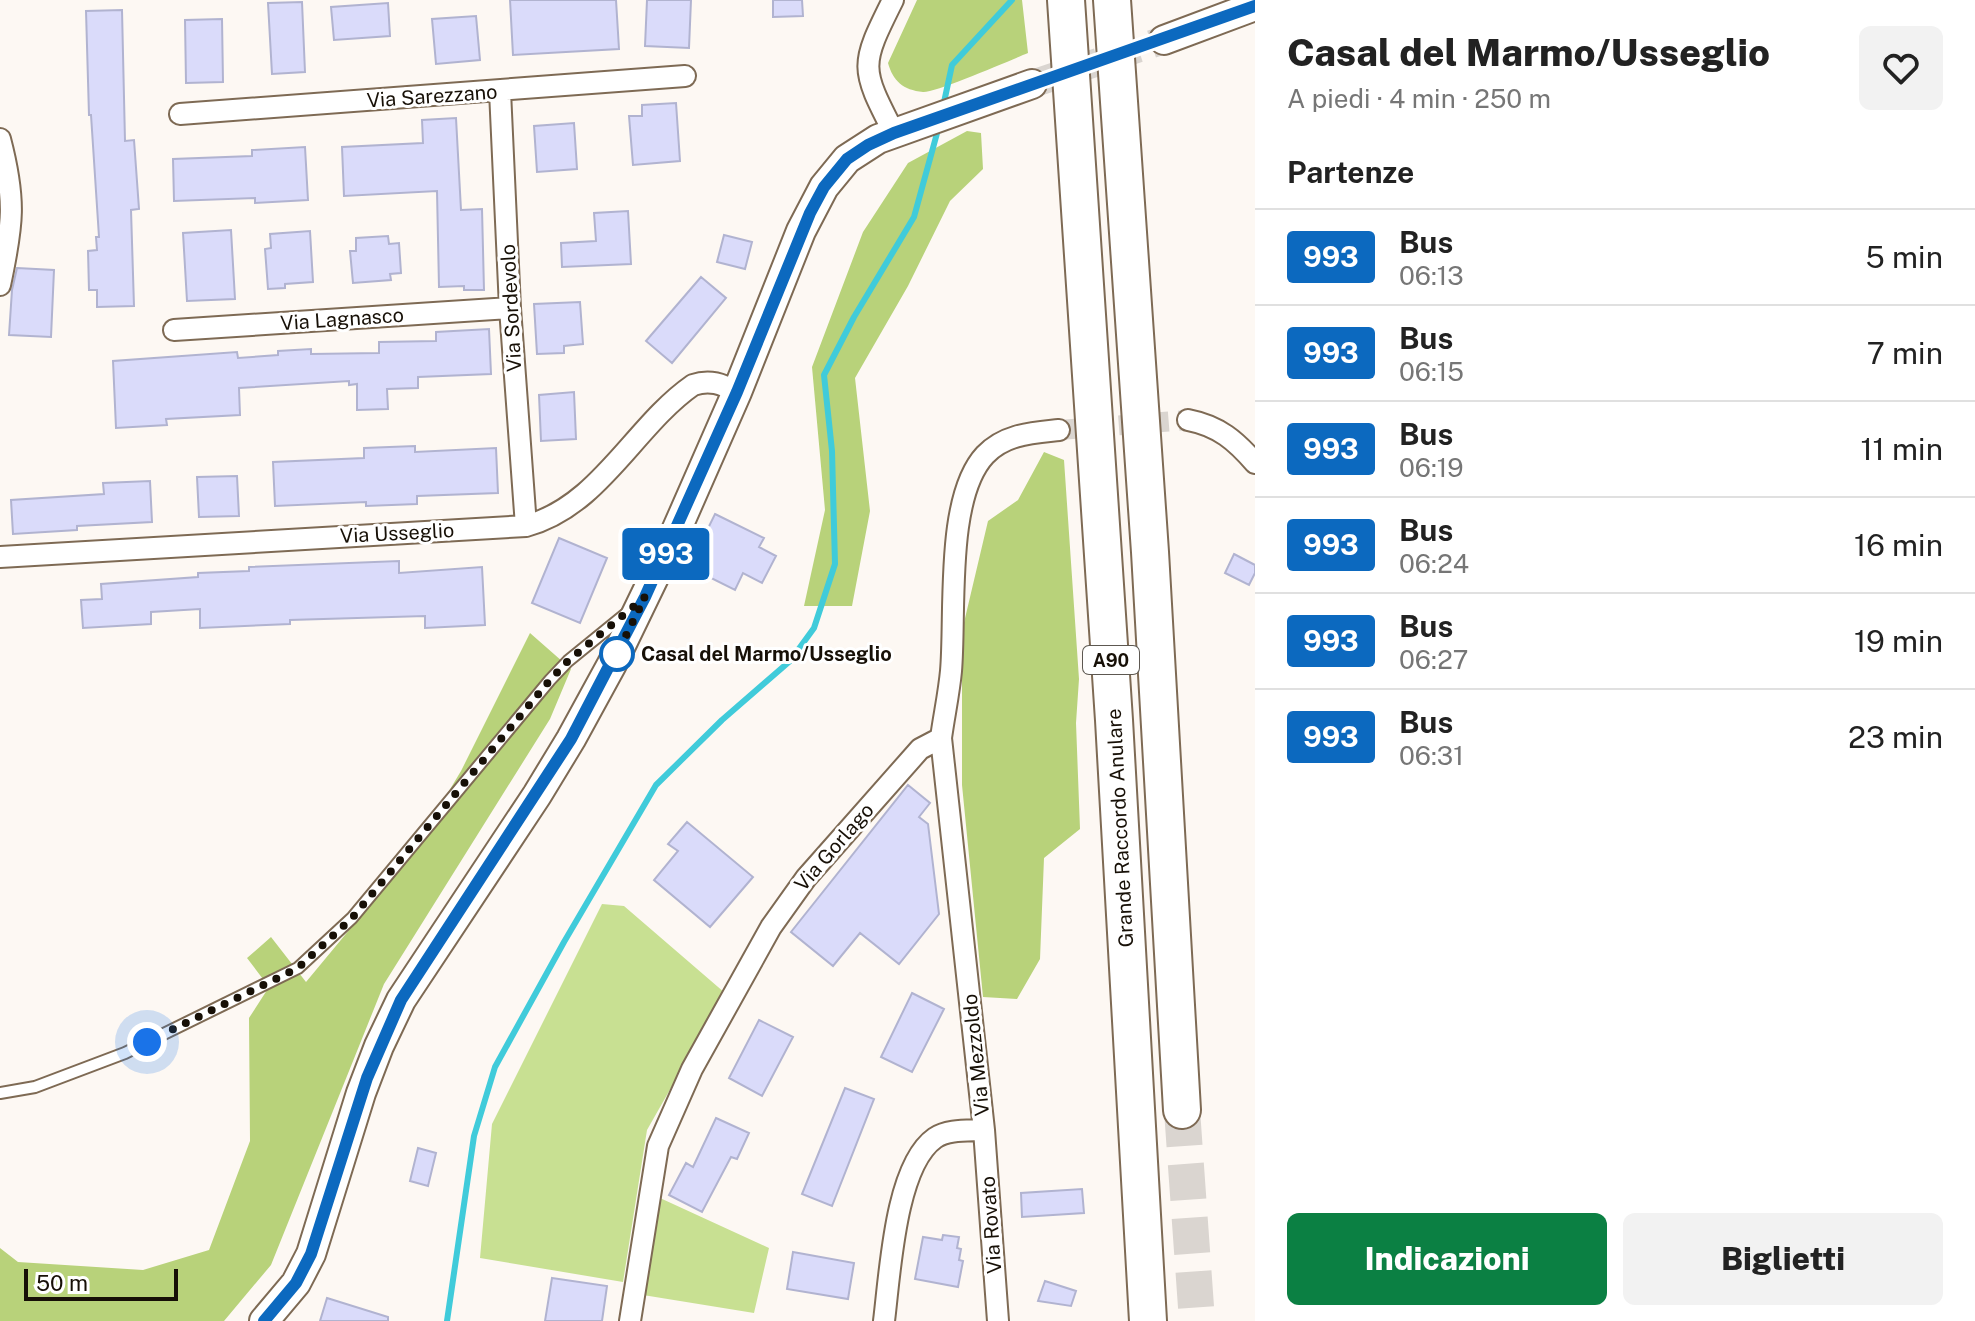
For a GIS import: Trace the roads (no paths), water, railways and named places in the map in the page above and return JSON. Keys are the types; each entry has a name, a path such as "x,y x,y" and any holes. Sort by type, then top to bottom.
{"highway":[{"name":"Grande Raccordo Anulare","path":"1066,0 1113,689 1148,1321"},
{"name":"A90","path":"1112,0 1151,566 1182,1110"}],"main road":[{"path":"1164,40 1255,6"},
{"path":"264,1321 296,1283 311,1254 368,1073 401,1000 571,739 645,597 737,392 801,231 824,187 858,151 902,130 1032,84"}],"street":[{"path":"893,0 872,42 866,66 877,100 902,130"},
{"name":"Via Sarezzano","path":"180,114 685,76"},
{"name":"Via Sordevolo","path":"500,91 510,308 526,526"},
{"path":"0,139 13,199 10,236 0,285"},
{"name":"Via Lagnasco","path":"174,330 510,308"},
{"name":"Via Usseglio","path":"0,557 526,526 560,512 581,496 693,385 716,382 737,392"},
{"path":"1188,420 1214,427 1230,437 1255,463"},
{"path":"941,738 951,670 957,543 967,486 984,456 1001,442 1028,433 1059,430"},
{"name":"Via Mezzoldo","path":"884,1321 902,1196 913,1165 922,1151 939,1136 984,1130 941,738"},
{"name":"Via Gorlago","path":"630,1321 658,1146 692,1069 771,927 806,878 920,749 941,738"},
{"name":"Via Rovato","path":"984,1130 998,1321"}],"lane":[{"path":"0,1093 35,1087 125,1053 298,968 352,918 550,680 568,661 645,597"}],"waterway":[{"path":"943,107 952,65 1012,0"},
{"path":"447,1321 474,1136 495,1067 656,785 722,720 790,661 814,628 835,564 832,451 824,375 854,317 914,217 939,126"}],"tunnel":[{"path":"1032,84 1164,40"},
{"path":"1059,430 1188,420"},
{"path":"1182,1110 1197,1321"}],"place":[{"name":"Casal del Marmo/Usseglio","path":"617,654"}]}
